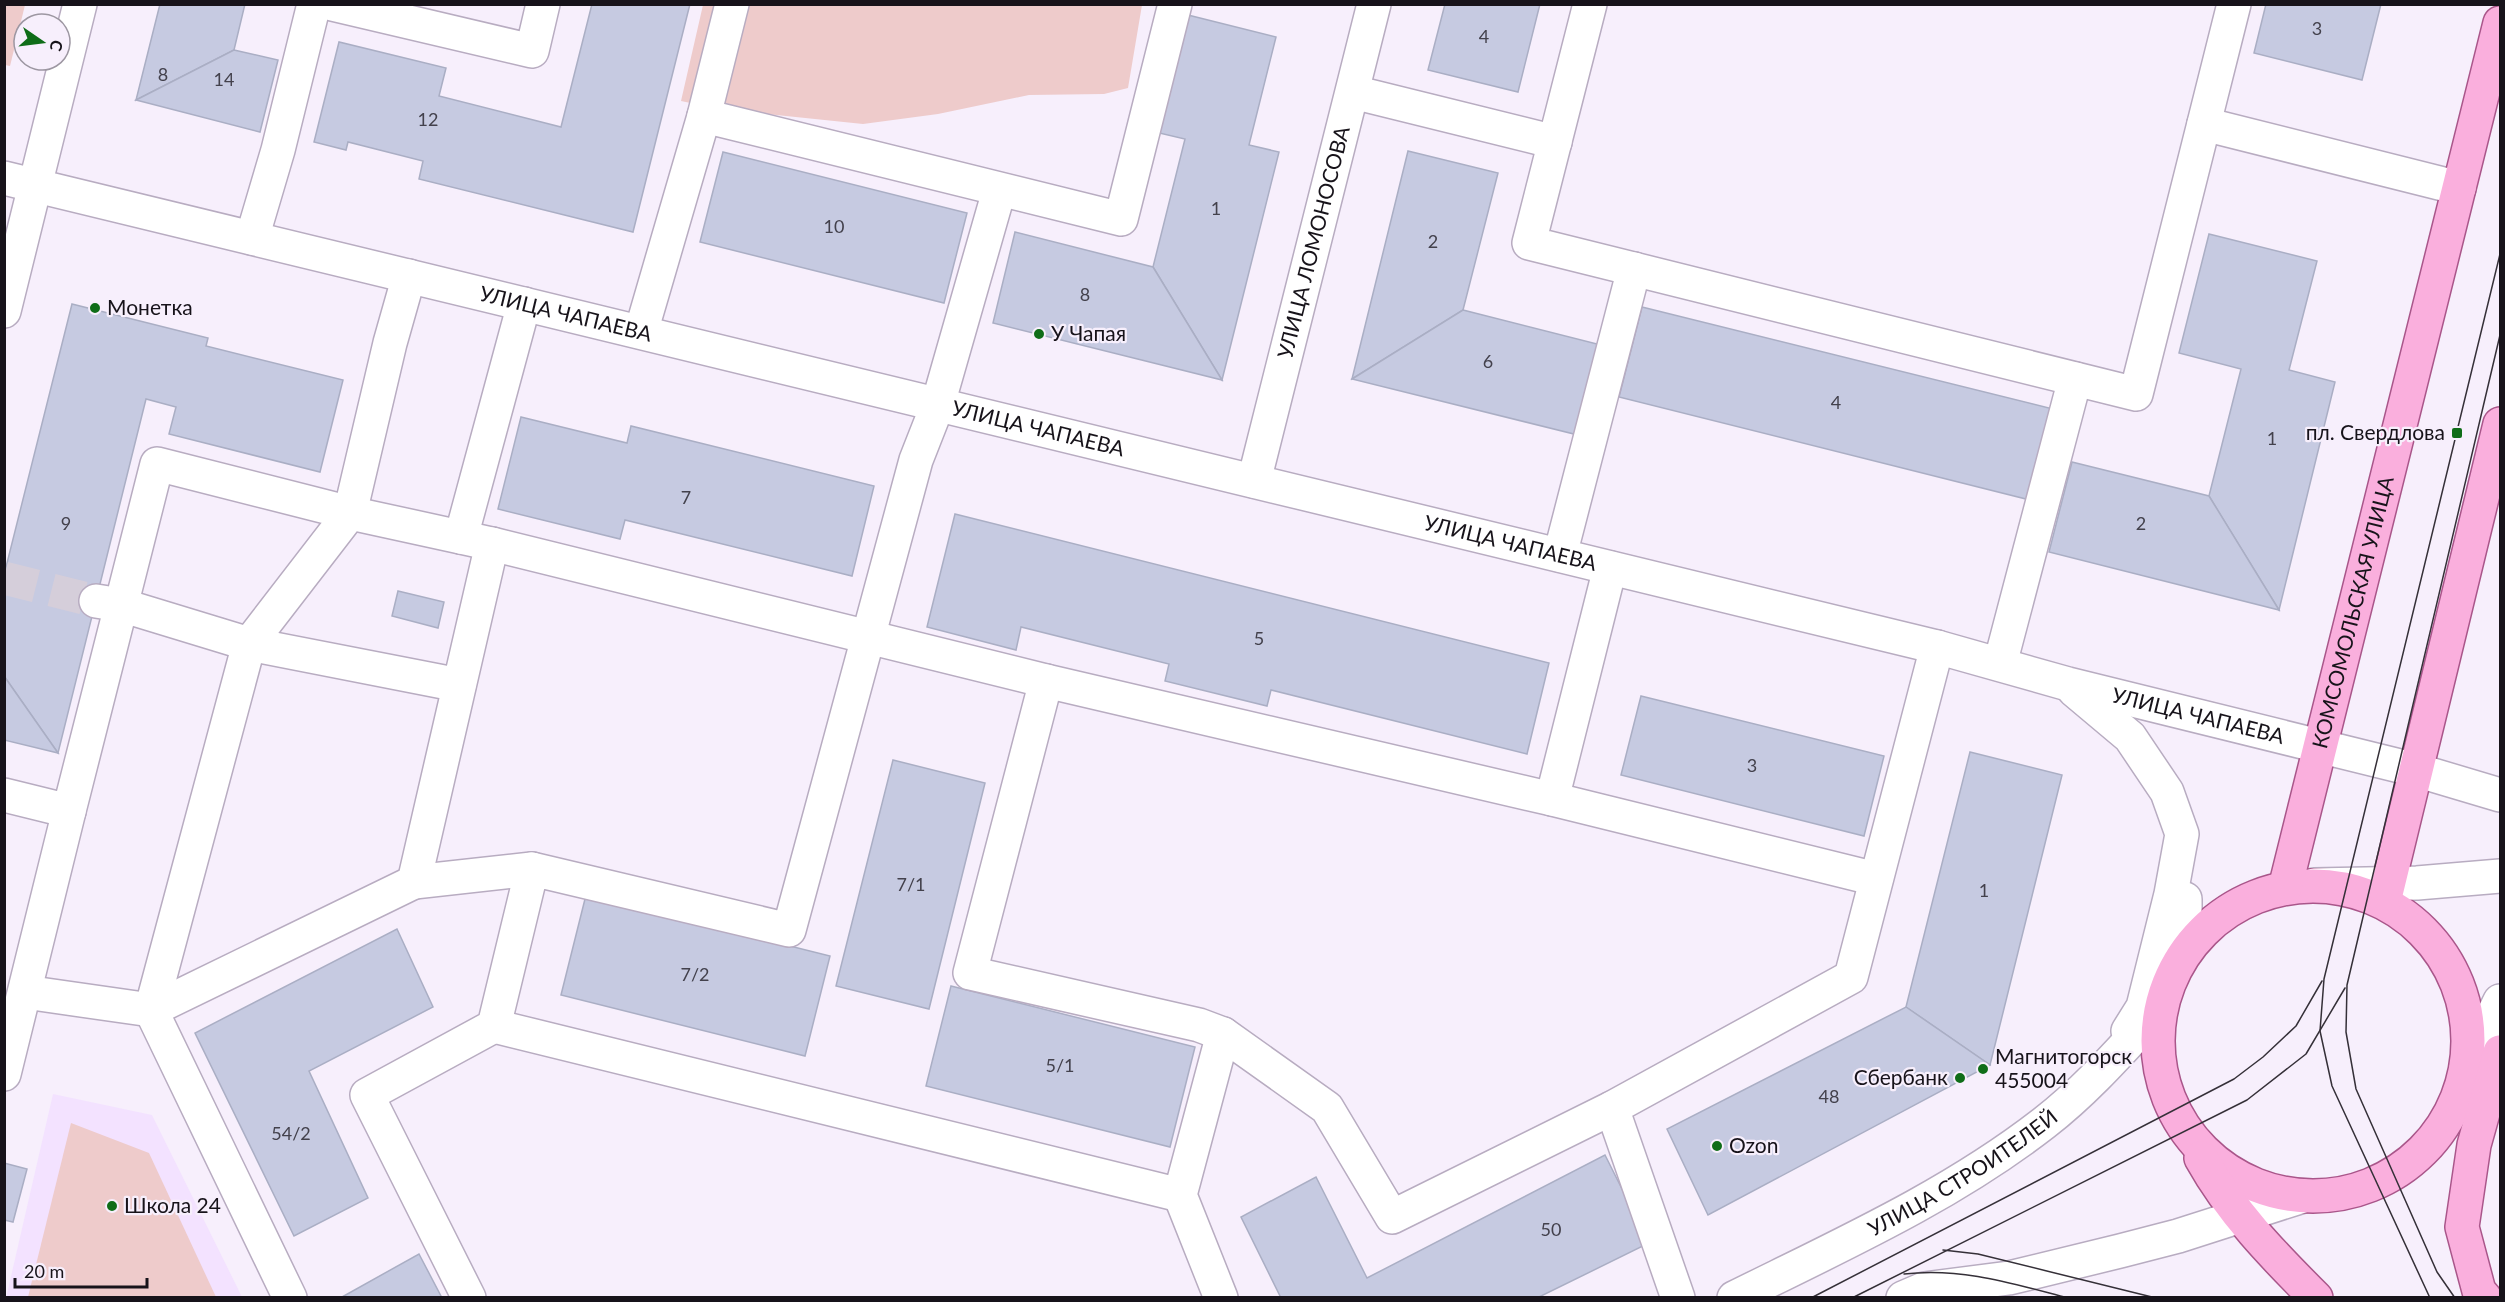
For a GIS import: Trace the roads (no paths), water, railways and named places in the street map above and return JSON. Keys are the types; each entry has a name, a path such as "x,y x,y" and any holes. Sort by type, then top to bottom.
{"main road":[{"name":"КОМСОМОЛЬСКАЯ УЛИЦА","path":"2300,886 2320,746 2500,23"},
{"path":"2386,893 2500,424"},
{"path":"2316,1298 2274,1256 2214,1181 2168,1096 2162,1075 2158,1033 2162,1007 2169,982 2180,960 2200,934 2228,910 2265,893 2300,886 2368,895 2386,893"},
{"path":"2189,1135 2226,1170 2267,1190 2302,1196 2337,1195 2362,1188 2390,1176 2414,1159 2437,1134 2451,1112 2466,1069 2469,1047 2463,1002 2451,969 2437,947 2386,893"},
{"path":"2462,1227 2474,1145 2500,1051"},
{"path":"2451,1112 2462,1227 2479,1291 2484,1298"}],"street":[{"path":"4,311 20,181 80,4"},
{"path":"252,238 278,150 314,4"},
{"path":"332,4 532,51 543,4"},
{"path":"641,332 704,116 732,4"},
{"path":"704,116 999,191 1121,219 1174,4"},
{"path":"1590,4 1529,243 2136,394 2234,4"},
{"name":"УЛИЦА ЛОМОНОСОВА","path":"1254,481 1353,92 1365,6"},
{"path":"1353,92 1555,142"},
{"path":"2204,124 2459,188"},
{"name":"УЛИЦА ЧАПАЕВА","path":"20,181 1937,647 2068,684 2416,770 2500,795"},
{"path":"25,992 151,1010 414,882 532,869 789,930 916,460 938,404 999,191"},
{"path":"1560,555 1634,269"},
{"path":"290,1298 151,1010 249,644 350,513 390,343 409,276"},
{"path":"414,882 459,685 477,540 524,304"},
{"path":"2000,664 2075,379"},
{"path":"4,1074 69,811 109,603 157,464 350,513 477,540 1046,681 1552,799 1876,879"},
{"path":"1552,799 1610,568"},
{"path":"109,603 249,644 459,685"},
{"path":"1046,681 970,973 1198,1025 1223,1034 1327,1108 1392,1217 1612,1108 1851,977 1937,647"},
{"name":"УЛИЦА ЧАПАЕВА","path":"2068,684 2130,737 2167,792 2182,834 2186,874 2185,921 2180,960"},
{"path":"4,795 69,811"},
{"path":"2109,1064 2143,1007 2171,894 2182,834"},
{"path":"494,1026 532,869"},
{"path":"2386,893 2500,876"},
{"path":"2466,1069 2500,1001"},
{"name":"УЛИЦА СТРОИТЕЛЕЙ","path":"1734,1298 1900,1216 1983,1165 2045,1122 2109,1064 2162,1007"},
{"path":"469,1298 366,1095 494,1026 1180,1195"},
{"path":"1221,1298 1180,1195 1223,1034"},
{"path":"1612,1108 1678,1298"},
{"path":"1914,1293 2009,1278 2130,1249 2302,1196"},
{"path":"1914,1293 1960,1298"}],"tunnel":[{"path":"4,578 96,601"}],"tram line":[{"path":"2430,1298 2332,1086 2320,1031 2324,979 2500,254"},
{"path":"2455,1298 2437,1272 2356,1089 2346,1032 2347,985 2500,335"},
{"path":"1811,1298 2234,1079 2263,1057 2296,1026 2322,981"},
{"path":"1852,1298 2247,1100 2306,1054 2345,988"},
{"path":"1943,1250 1978,1254 2156,1298"},
{"path":"1904,1274 1925,1272 1967,1275 2007,1282 2068,1298"}],"place":[{"name":"Монетка","path":"95,308"},
{"name":"У Чапая","path":"1039,334"},
{"name":"пл. Свердлова","path":"2457,433"},
{"name":"Магнитогорск 455004","path":"1983,1069"},
{"name":"Сбербанк","path":"1960,1078"},
{"name":"Ozon","path":"1717,1146"},
{"name":"Школа 24","path":"112,1206"}]}
